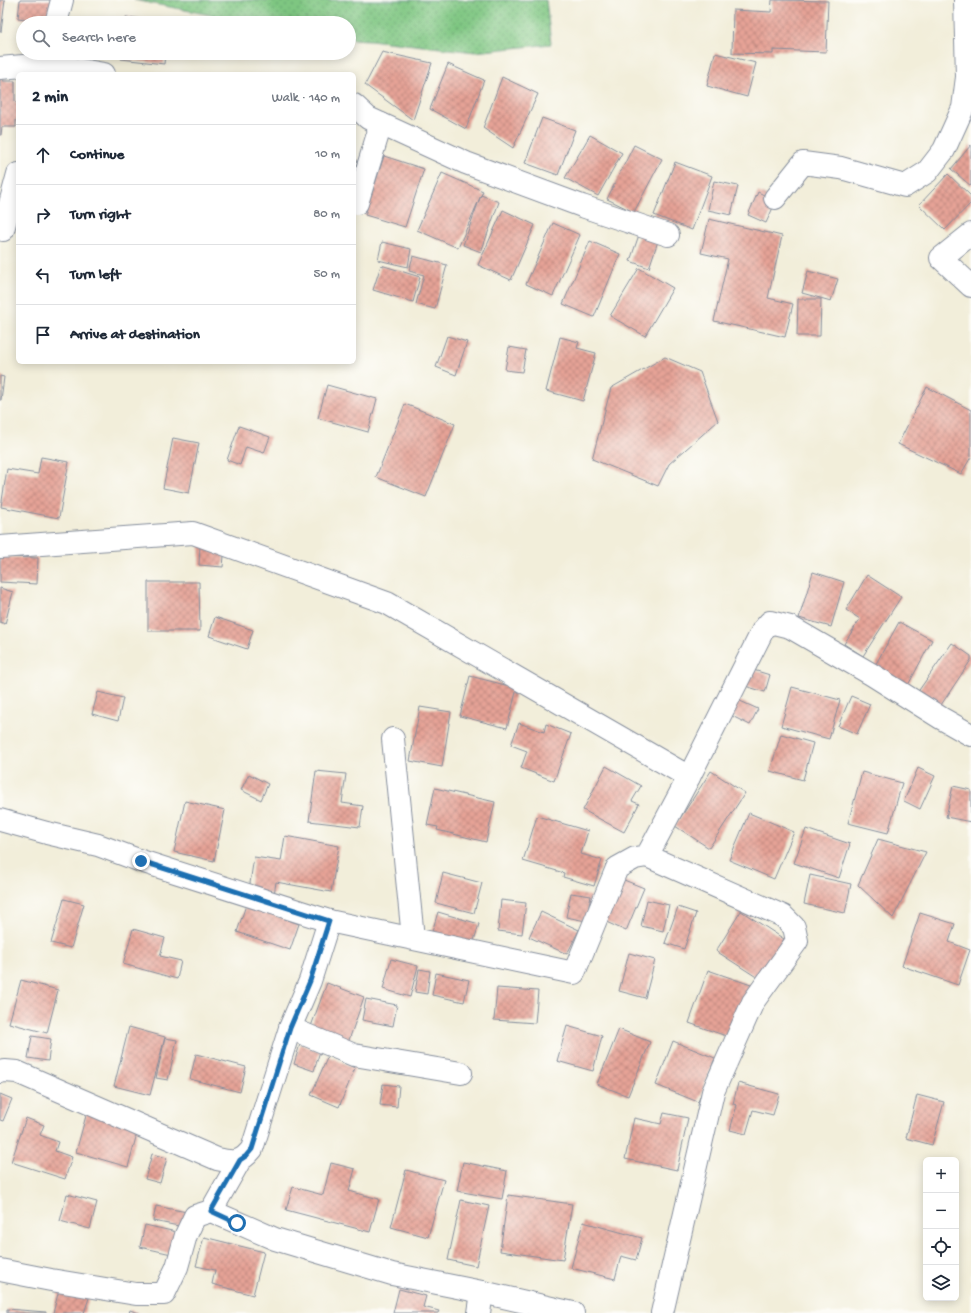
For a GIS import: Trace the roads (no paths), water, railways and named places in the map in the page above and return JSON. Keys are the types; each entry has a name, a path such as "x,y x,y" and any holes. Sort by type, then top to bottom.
{"street":[{"path":"58,16 62,0"},
{"path":"775,198 803,163 841,168 906,186 927,172 944,150 963,108 967,77 964,0"},
{"path":"0,68 47,64 93,72"},
{"path":"356,107 368,118 466,163 582,206 668,235"},
{"path":"357,203 381,124"},
{"path":"3,230 16,181"},
{"path":"971,234 941,258 971,286"},
{"path":"0,547 193,533 387,603 689,777"},
{"path":"647,856 689,777 763,630 770,622 790,627 971,735"},
{"path":"393,739 413,938"},
{"path":"0,820 98,845 141,861 329,921 574,973 617,868 635,858 647,856 783,916 794,927 797,941 753,1002 713,1092 662,1313"},
{"path":"0,1072 17,1072 217,1159 231,1162 240,1160 252,1149 290,1028 310,981 329,921"},
{"path":"290,1028 354,1055 461,1073"},
{"path":"211,1211 240,1160"},
{"path":"0,1270 136,1294 164,1294 177,1266 186,1235 195,1216 211,1211 275,1239 370,1268 574,1313"},
{"path":"480,1313 482,1292"}]}
